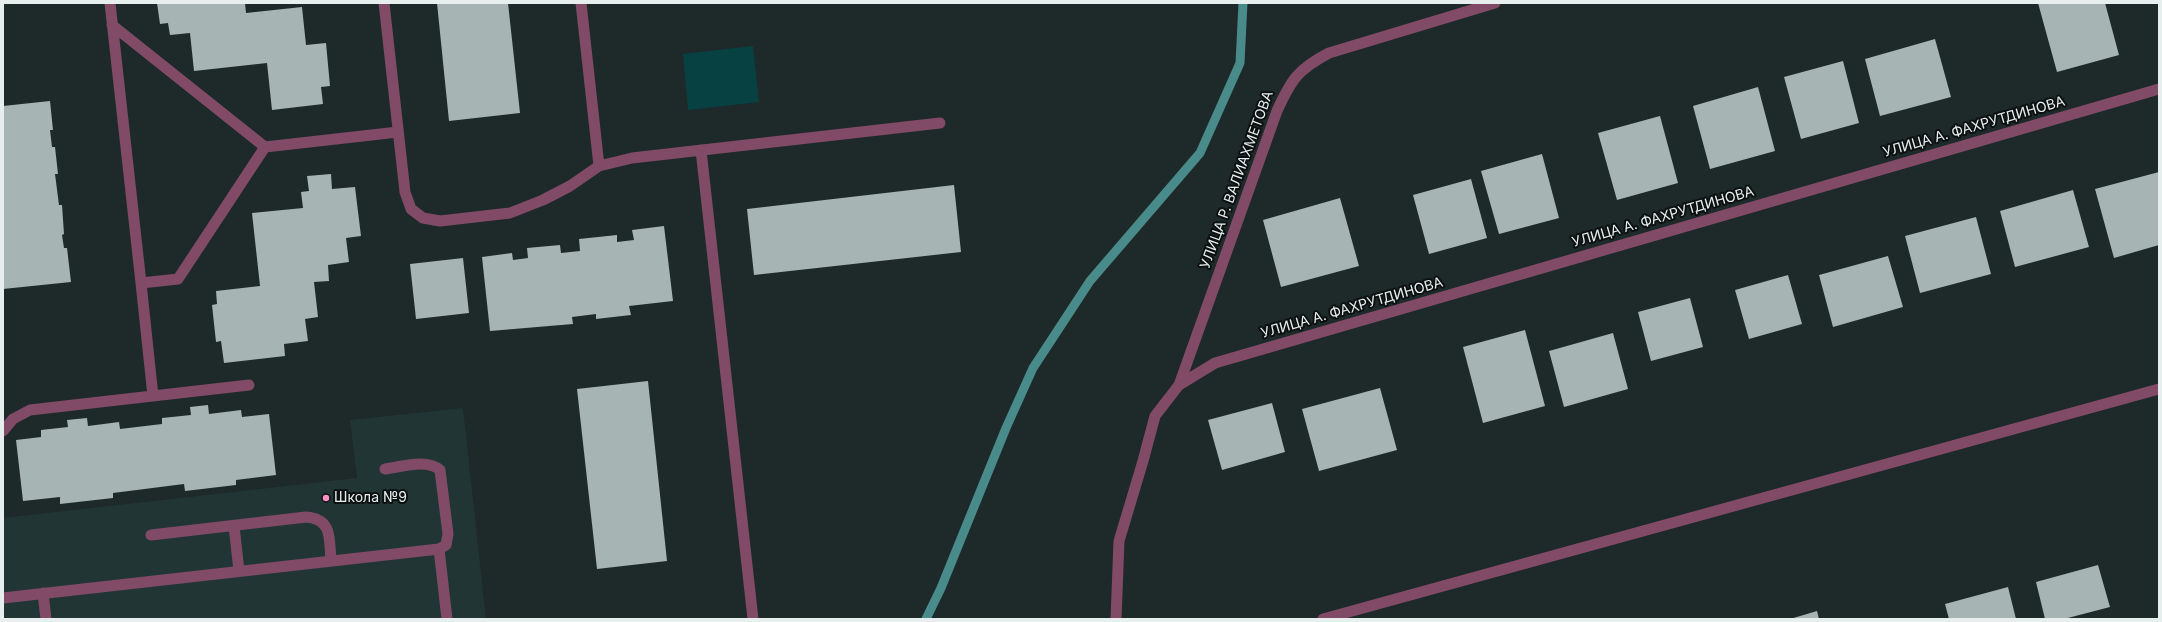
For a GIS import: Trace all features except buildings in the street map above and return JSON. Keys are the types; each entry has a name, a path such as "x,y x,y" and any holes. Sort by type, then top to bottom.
{"street":[{"path":"110,3 153,396"},
{"path":"384,3 405,192 411,209 423,218 440,221 510,213 543,200 570,186 599,166 632,158 940,123"},
{"path":"581,3 599,166"},
{"name":"УЛИЦА Р. ВАЛИАХМЕТОВА","path":"1179,385 1277,111 1289,84 1309,64 1329,53 1495,3"},
{"path":"112,25 265,147 398,132"},
{"name":"УЛИЦА А. ФАХРУТДИНОВА","path":"1179,385 1215,363 2159,89"},
{"path":"141,283 178,279 265,147"},
{"path":"701,150 753,619"},
{"path":"3,431 14,419 30,410 249,385"},
{"path":"1116,619 1119,540 1144,461 1155,416 1179,385"},
{"path":"1323,619 2159,389"},
{"path":"3,598 439,549 446,545 448,534 440,470 435,465 424,464 385,469"},
{"path":"151,535 306,517 318,518 325,524 329,534 331,561"},
{"path":"234,526 239,571"},
{"path":"439,549 446,619"},
{"path":"43,593 46,619"}],"shaded area":[{"path":"753,46 759,102 688,110 683,54"},
{"name":"Школа №9","path":"463,408 486,619 3,619 3,518 357,478 350,420"}],"waterway":[{"path":"926,619 941,588 1006,428 1033,368 1090,281 1200,153 1240,63 1243,3"}],"place":[{"name":"Школа №9","path":"326,498"}]}
